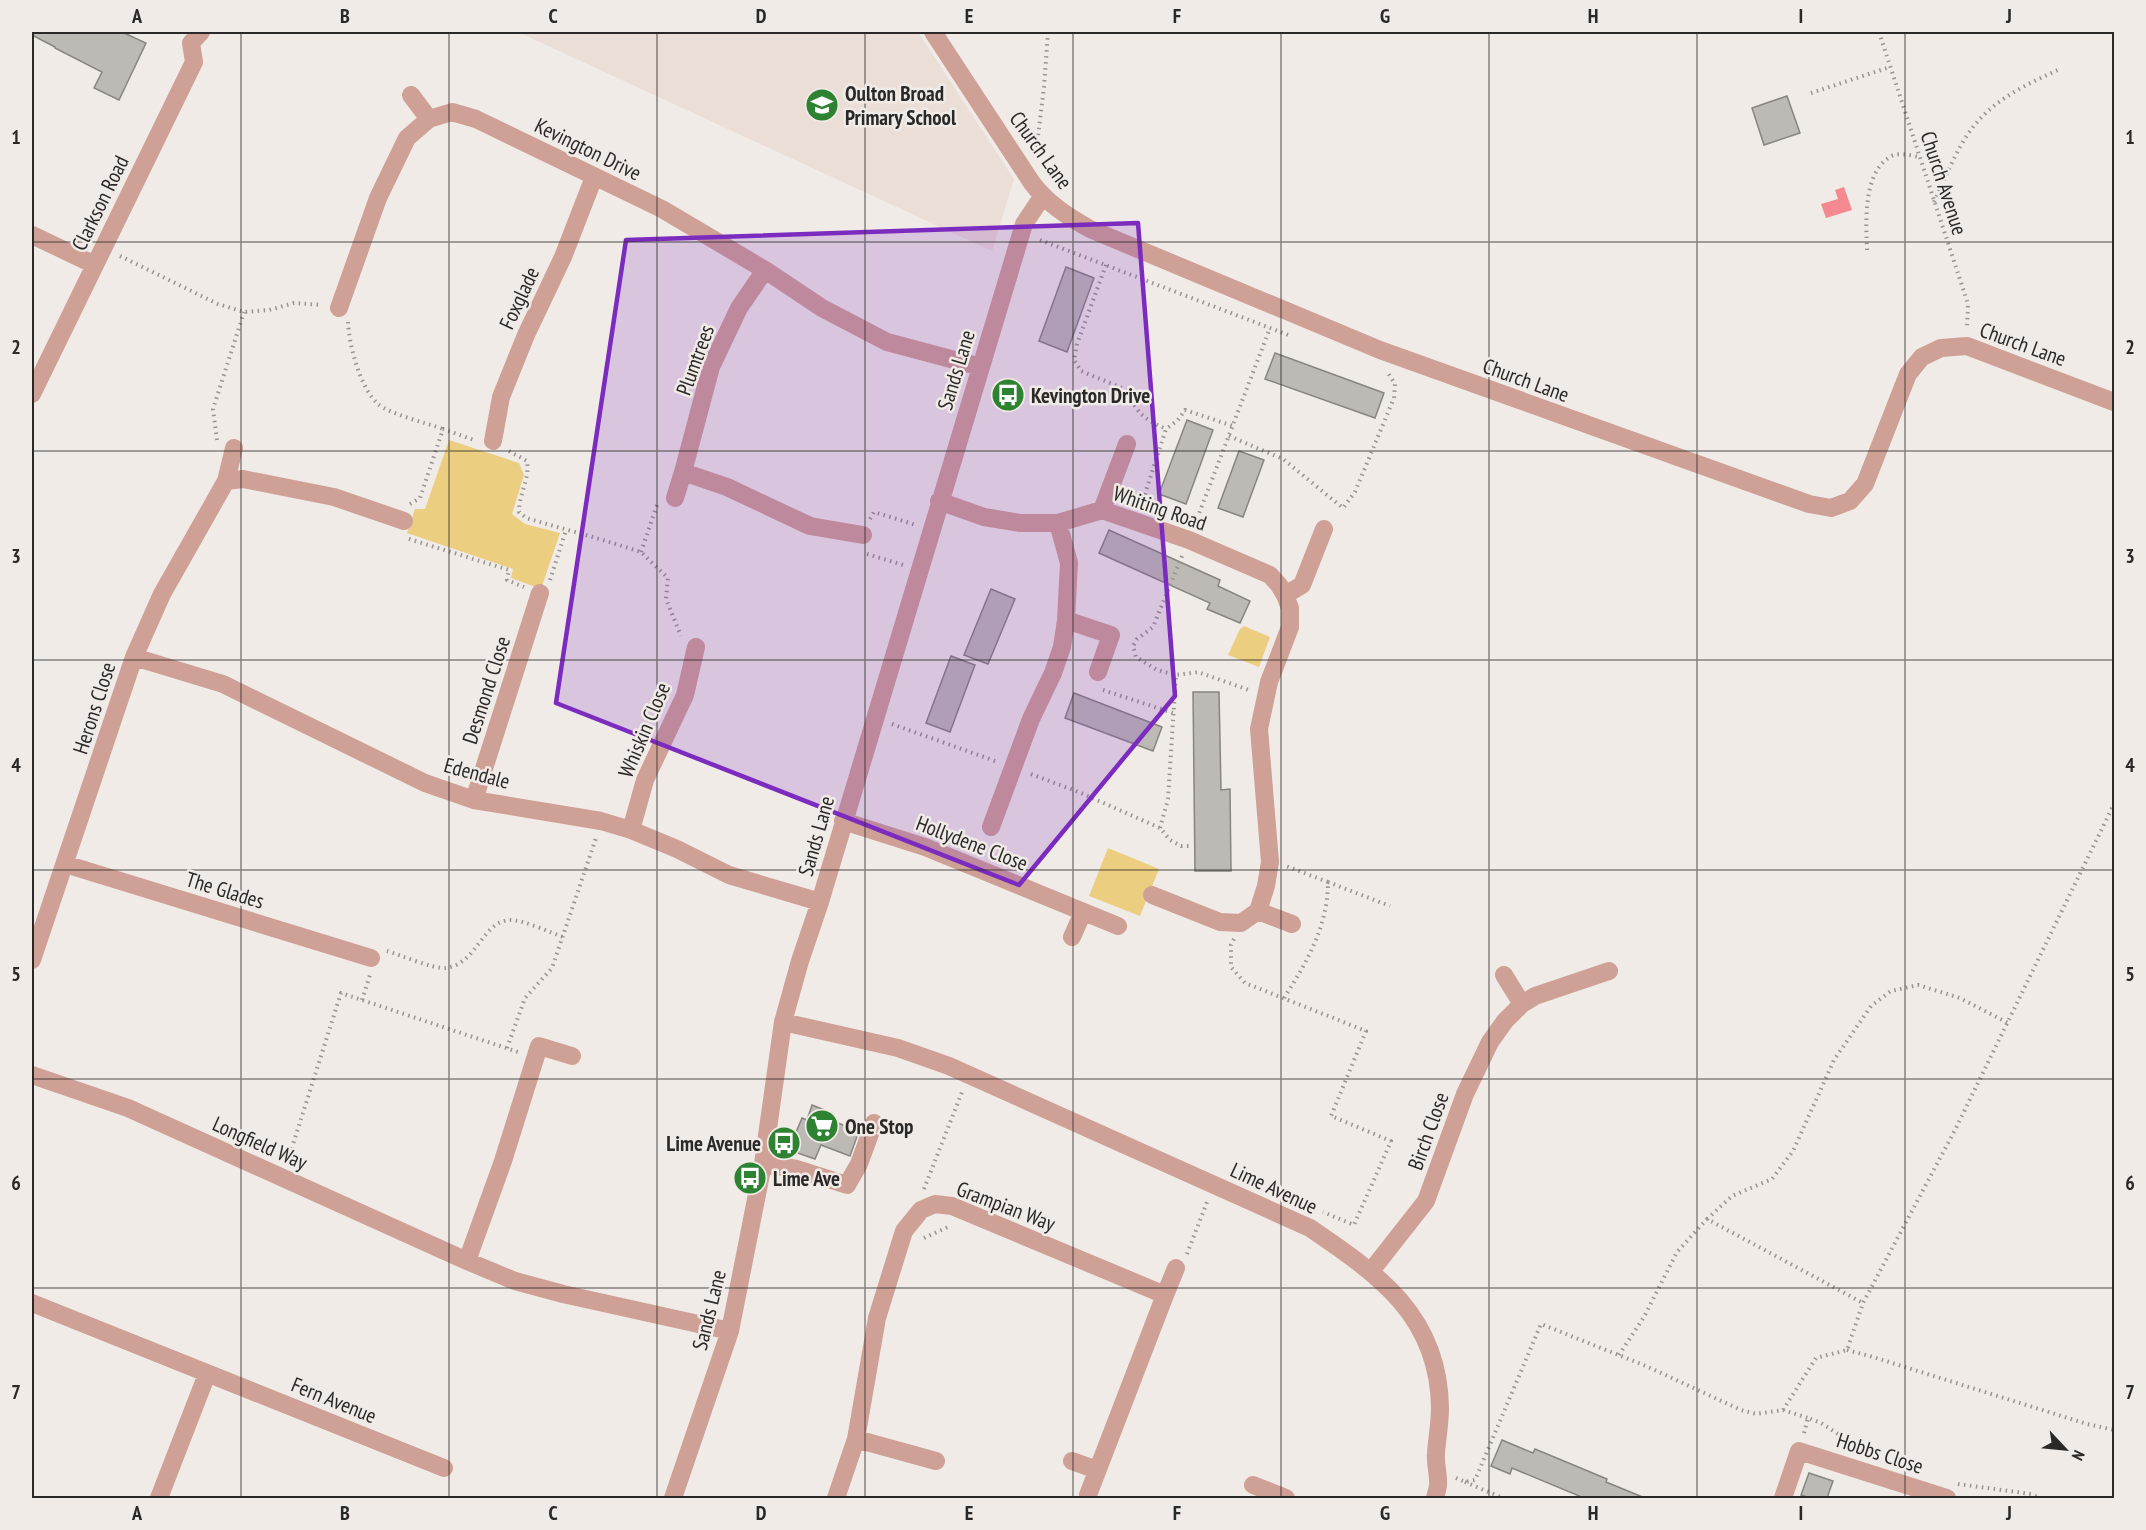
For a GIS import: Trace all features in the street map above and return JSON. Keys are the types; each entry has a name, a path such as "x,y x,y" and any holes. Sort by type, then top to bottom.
{"street":[{"name":"Church Lane","path":"933,32 1037,190 1062,214 1090,229 1380,350 1809,504 1831,508 1850,501 1865,484 1908,374 1922,357 1941,348 1967,346 2115,402"},
{"name":"Clarkson Road","path":"32,394 194,62 191,35"},
{"path":"339,309 378,198 407,138 429,119 411,95"},
{"name":"Kevington Drive","path":"429,119 452,112 476,119 662,209 765,270 822,308 887,342 981,367"},
{"name":"Foxglade","path":"493,441 501,397 526,335 563,257 594,177"},
{"name":"Sands Lane","path":"678,1498 730,1331 763,1164 783,1022 939,501 1024,224 1037,190"},
{"path":"32,236 95,265"},
{"name":"Plumtrees","path":"675,498 711,368 739,308 765,270"},
{"path":"1102,510 1127,444"},
{"name":"Herons Close","path":"32,960 134,657 162,594 226,481 234,448"},
{"path":"683,472 727,487 810,526 864,535"},
{"path":"226,481 243,478 334,497 404,521"},
{"name":"Whiting Road","path":"939,501 984,517 1020,523 1058,523 1102,510 1189,540 1270,575 1280,585 1285,595"},
{"path":"991,827 1031,719 1062,647 1069,563 1058,523"},
{"path":"1152,895 1220,922 1241,923 1258,911 1266,886 1270,862 1259,729 1269,682 1290,627 1290,608 1285,595 1302,585 1324,529"},
{"name":"Desmond Close","path":"474,800 540,593"},
{"path":"1066,620 1111,634 1097,680"},
{"name":"Whiskin Close","path":"631,830 645,780 685,695 696,646"},
{"name":"Edendale","path":"134,657 223,684 425,783 474,800 601,821 631,830 677,849 729,875 820,902"},
{"name":"Hollydene Close","path":"843,821 925,847 1118,926"},
{"name":"The Glades","path":"65,864 371,958"},
{"path":"1258,911 1292,924"},
{"path":"1072,937 1083,912"},
{"name":"Birch Close","path":"1371,1271 1426,1201 1465,1094 1490,1042 1505,1021 1535,996 1609,971"},
{"path":"1504,975 1522,1005"},
{"name":"Lime Avenue","path":"783,1022 898,1048 969,1075 1310,1228 1371,1271 1408,1308 1431,1353 1438,1380 1440,1409 1435,1459 1439,1482 1435,1498"},
{"path":"467,1261 503,1161 539,1046 572,1056"},
{"name":"Longfield Way","path":"32,1075 128,1108 515,1281 730,1331"},
{"path":"763,1164 797,1169 847,1185 859,1164 874,1123"},
{"name":"Grampian Way","path":"921,1209 935,1204 952,1206 1165,1295"},
{"path":"836,1498 856,1439 877,1318 904,1231 921,1209"},
{"path":"1088,1495 1176,1268"},
{"name":"Fern Avenue","path":"32,1303 444,1468"},
{"path":"159,1498 207,1374"},
{"path":"856,1439 936,1461"},
{"path":"1783,1498 1799,1451"},
{"name":"Hobbs Close","path":"1799,1451 1952,1491"},
{"path":"1072,1461 1097,1470"},
{"path":"1252,1485 1286,1498"}],"path":[{"path":"1037,190 1048,32"},
{"name":"Church Avenue","path":"1878,32 1968,304 1967,346"},
{"path":"1811,93 1890,67"},
{"path":"1935,202 1958,152 1973,128 1989,110 2021,87 2058,70"},
{"path":"1867,250 1866,221 1869,192 1880,167 1887,159 1896,155 1907,154 1920,157"},
{"path":"1040,240 1292,336"},
{"path":"103,248 218,304 244,312 269,310 294,303 339,309 347,318 349,338 362,380 378,404 481,442 493,441 527,461 529,471 519,499 519,512 525,518 640,552 668,578 666,600 681,637 696,646"},
{"path":"1106,265 1077,344 1074,360 1081,371 1127,390 1145,420 1166,429"},
{"path":"234,448 216,440 213,409 244,312"},
{"path":"1266,696 1198,672 1176,675 1157,670 1137,657 1133,646 1137,639 1153,627 1189,540 1270,328"},
{"path":"1229,436 1283,459 1343,508 1355,492 1394,398 1395,384 1389,373 1378,369"},
{"path":"1136,521 1166,429 1178,420 1185,410 1233,426"},
{"path":"443,429 420,498 410,502 399,535 509,570 507,580 540,593 548,588 566,530"},
{"path":"640,552 658,502 675,498"},
{"path":"920,570 866,554 864,535 874,512 931,530"},
{"path":"1176,675 1173,752 1168,799 1160,828 1170,840 1181,846 1189,846"},
{"path":"1097,680 1173,713"},
{"path":"1847,1350 1863,1304 1955,1130 2115,804"},
{"path":"507,1048 525,998 552,968 601,821"},
{"path":"1328,882 1390,906"},
{"path":"362,1000 373,966 371,958 380,949 442,968 456,966 467,959 491,928 503,921 513,920 563,937"},
{"path":"1241,923 1231,945 1231,967 1245,983 1366,1031 1331,1116 1391,1141 1354,1225 1319,1210 1310,1228"},
{"path":"1619,1355 1644,1317 1677,1252 1732,1196 1772,1179 1793,1151 1834,1060 1871,1006 1891,991 1918,985 1960,998 2008,1023"},
{"path":"282,1178 341,993 536,1057"},
{"path":"921,1209 925,1188 969,1075"},
{"path":"1176,1268 1182,1266 1214,1185"},
{"path":"899,1249 975,1216"},
{"path":"1707,1219 1863,1304"},
{"path":"1465,1482 1475,1480 1541,1324 1646,1366 1741,1410 1756,1414 1783,1410 1821,1423 1866,1452"},
{"path":"1783,1410 1816,1358 1847,1350 1873,1356 2087,1424 2115,1430"},
{"path":"1799,1451 1808,1418"},
{"path":"1452,1476 1503,1498"},
{"path":"1952,1491 2031,1494 2040,1498"}],"highlighted area":[{"path":"1138,223 1175,696 1019,885 556,703 626,240"}],"shaded area":[{"name":"Oulton Broad Primary School","path":"518,32 918,32 1014,179 992,251"},
{"path":"1844,187 1852,210 1826,218 1821,204 1838,199 1835,190"},
{"path":"449,440 519,463 524,475 512,514 525,524 560,533 541,589 511,578 513,569 407,533 415,509 425,509"},
{"path":"1244,626 1270,637 1259,667 1228,655 1240,629"},
{"path":"1108,848 1159,869 1140,916 1089,896"}],"building":[{"path":"32,32 122,32 146,43 119,100 94,88 102,72 32,35"},
{"path":"1787,96 1800,133 1764,145 1752,108"},
{"path":"1066,267 1094,278 1067,352 1039,341"},
{"path":"1275,353 1384,393 1375,418 1265,379"},
{"path":"1187,420 1213,430 1186,504 1159,494"},
{"path":"1239,451 1264,460 1243,517 1218,508"},
{"path":"1109,530 1220,580 1218,586 1250,601 1240,623 1207,609 1210,603 1099,553"},
{"path":"991,589 1015,599 988,664 964,655"},
{"path":"951,656 975,665 950,732 926,723"},
{"path":"1193,692 1219,692 1221,790 1230,789 1231,871 1195,871"},
{"path":"1074,693 1162,727 1153,751 1065,718"},
{"name":"One Stop","path":"812,1105 832,1113 830,1120 859,1131 850,1156 821,1145 815,1159 795,1152 800,1139 794,1137 802,1118 807,1120"},
{"path":"1502,1440 1533,1453 1535,1449 1607,1479 1606,1482 1645,1498 1584,1498 1512,1468 1510,1474 1491,1466"},
{"path":"1809,1473 1833,1481 1827,1498 1810,1498 1801,1495"}],"place":[{"name":"Oulton Broad Primary School","path":"822,105"},
{"name":"Kevington Drive","path":"1008,395"},
{"name":"One Stop","path":"822,1126"},
{"name":"Lime Avenue","path":"784,1143"},
{"name":"Lime Ave","path":"750,1178"}]}
